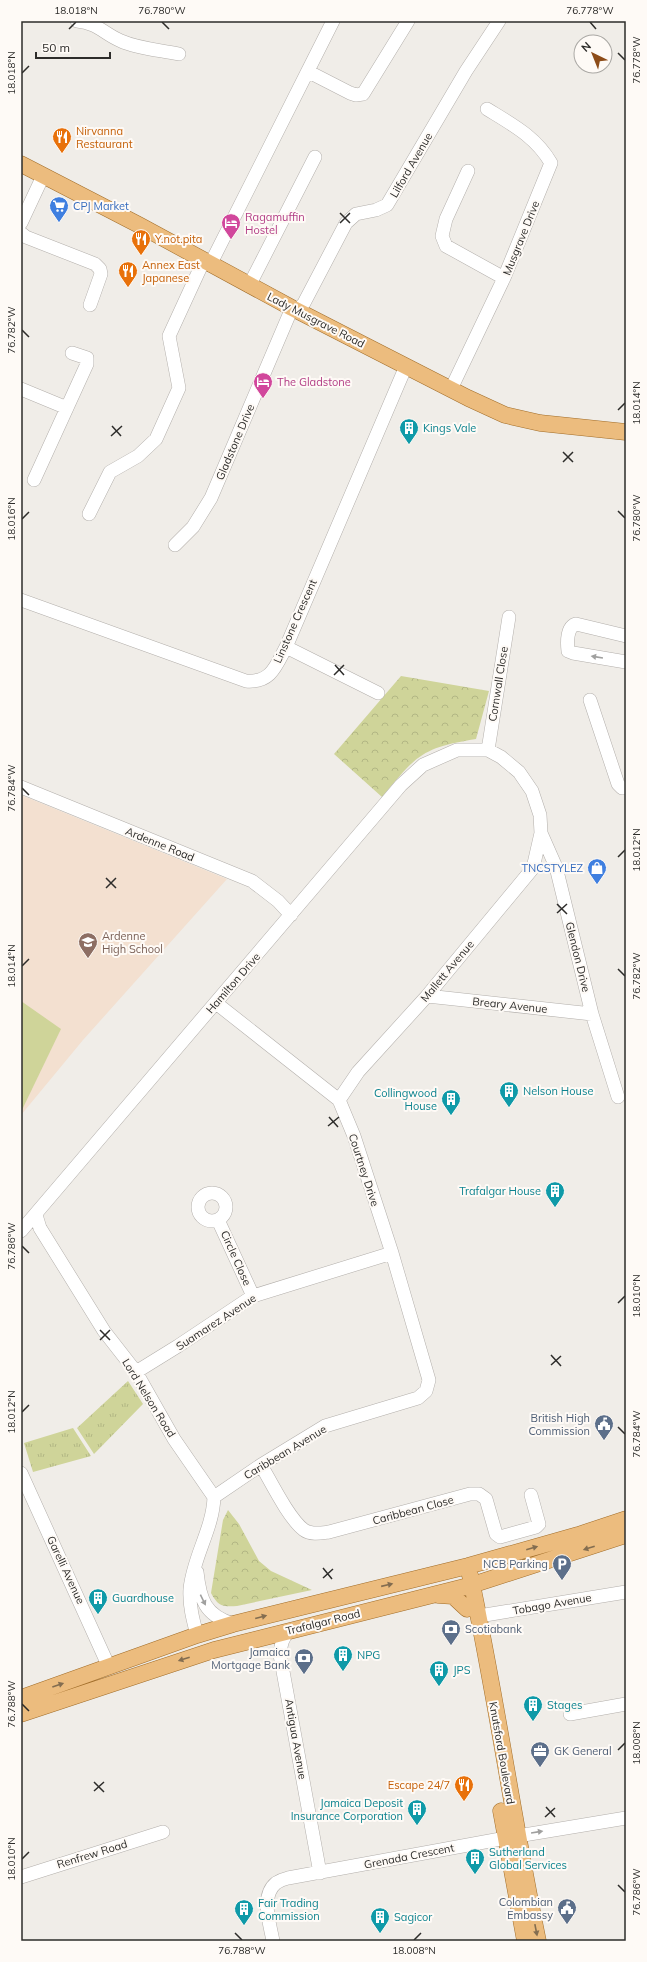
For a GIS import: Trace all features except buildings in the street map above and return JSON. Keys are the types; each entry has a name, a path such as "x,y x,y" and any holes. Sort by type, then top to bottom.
{"main road":[{"name":"Lady Musgrave Road","path":"21,164 139,225 249,286 504,415 540,423 626,432"},
{"name":"Trafalgar Road","path":"21,1698 197,1635 234,1624 319,1601 463,1567 626,1519"},
{"name":"Trafalgar Road","path":"21,1714 214,1650 494,1579 626,1535"},
{"name":"Knutsford Boulevard","path":"463,1567 474,1611 511,1837 525,1941"},
{"path":"427,1596 453,1596 474,1611 481,1588 494,1579"},
{"path":"197,1635 214,1650"},
{"name":"Knutsford Boulevard","path":"511,1837 538,1941"}],"street":[{"path":"78,21 88,22 97,26 121,41 179,54"},
{"path":"89,514 110,472 138,456 156,440 179,388 169,336 309,72 333,21"},
{"path":"309,72 350,93 356,95 363,94 408,21"},
{"name":"Lilford Avenue","path":"295,309 304,303 346,223 356,214 376,210 388,205 466,71 498,21"},
{"name":"Musgrave Drive","path":"452,389 504,278 551,163 542,148 531,138 488,109"},
{"path":"249,286 315,158"},
{"path":"468,171 446,219 442,236 446,246 504,278"},
{"path":"21,222 43,176"},
{"path":"21,233 26,237 95,264 100,269 101,274 90,305"},
{"name":"Gladstone Drive","path":"175,545 193,527 211,498 295,309"},
{"path":"34,480 88,361 85,357 72,353"},
{"name":"Linstone Crescent","path":"21,600 246,682 263,680 270,675 286,646 406,366"},
{"path":"21,389 67,408"},
{"name":"Cornwall Close","path":"488,750 509,617"},
{"path":"626,636 576,624 569,630 568,651 626,662"},
{"path":"286,646 378,693"},
{"path":"590,700 618,784 622,788 626,788"},
{"name":"Hamilton Drive","path":"21,1231 402,785 423,765 457,750 488,750"},
{"name":"Glendon Drive","path":"488,750 501,757 519,772 532,792 540,816 541,833 556,867 592,1014 618,1097"},
{"name":"Ardenne Road","path":"21,787 252,881 278,901 290,915"},
{"name":"Mallett Avenue","path":"339,1100 358,1072 427,996 533,868 541,833"},
{"name":"Breary Avenue","path":"427,996 592,1014"},
{"name":"Courtney Drive","path":"216,1003 339,1100 354,1136 392,1253 429,1380 426,1391"},
{"name":"Lord Nelson Road","path":"36,1215 40,1228 104,1331 136,1372 174,1440 214,1497"},
{"name":"Circle Close","path":"218,1220 253,1296"},
{"name":"Suamarez Avenue","path":"136,1372 253,1296 392,1253"},
{"name":"Caribbean Avenue","path":"214,1497 261,1465 325,1426 408,1402 418,1398 426,1391"},
{"name":"Caribbean Close","path":"261,1465 294,1520 305,1531 317,1534 470,1494 479,1494 486,1499 496,1534 500,1537 536,1527 539,1524 531,1495"},
{"name":"Garelli Avenue","path":"21,1473 25,1491 109,1667"},
{"path":"197,1635 191,1614 190,1589 196,1562 214,1511 214,1497"},
{"path":"196,1562 201,1598 206,1607 220,1619 234,1624"},
{"name":"Tobago Avenue","path":"474,1611 626,1592"},
{"name":"Antigua Avenue","path":"289,1630 281,1644 280,1655 320,1873"},
{"path":"570,1714 626,1704"},
{"name":"Grenada Crescent","path":"273,1941 267,1901 269,1892 276,1883 288,1878 511,1837 626,1818"},
{"name":"Renfrew Road","path":"21,1877 163,1832"}],"shaded area":[{"name":"Ardenne High School","path":"21,795 227,879 83,1040 21,1115"}],"green space":[{"path":"401,676 489,691 476,739 458,742 431,750 404,771 382,797 334,754"},
{"path":"21,1001 61,1029 21,1112"},
{"path":"128,1381 143,1404 94,1454 77,1428"},
{"path":"73,1428 91,1456 33,1472 24,1443"},
{"path":"228,1510 239,1524 259,1561 271,1571 312,1590 237,1606 224,1606 218,1603 211,1593 223,1520"}],"place":[{"name":"Nirvanna Restaurant","path":"62,154"},
{"name":"CPJ Market","path":"59,223"},
{"name":"Ragamuffin Hostel","path":"231,240"},
{"name":"Y.not.pita","path":"141,256"},
{"name":"Annex East Japanese","path":"128,288"},
{"name":"The Gladstone","path":"263,399"},
{"name":"Kings Vale","path":"409,445"},
{"name":"TNCSTYLEZ","path":"597,885"},
{"name":"Ardenne High School","path":"88,959"},
{"name":"Nelson House","path":"509,1108"},
{"name":"Collingwood House","path":"451,1116"},
{"name":"Trafalgar House","path":"555,1208"},
{"name":"British High Commission","path":"604,1441"},
{"name":"NCB Parking","path":"562,1581"},
{"name":"Guardhouse","path":"98,1615"},
{"name":"Scotiabank","path":"451,1646"},
{"name":"NPG","path":"343,1672"},
{"name":"Jamaica Mortgage Bank","path":"304,1675"},
{"name":"JPS","path":"439,1687"},
{"name":"Stages","path":"533,1722"},
{"name":"GK General","path":"540,1768"},
{"name":"Escape 24/7","path":"464,1802"},
{"name":"Jamaica Deposit Insurance Corporation","path":"417,1826"},
{"name":"Sutherland Global Services","path":"475,1875"},
{"name":"Colombian Embassy","path":"567,1925"},
{"name":"Fair Trading Commission","path":"244,1926"},
{"name":"Sagicor","path":"380,1934"}]}
